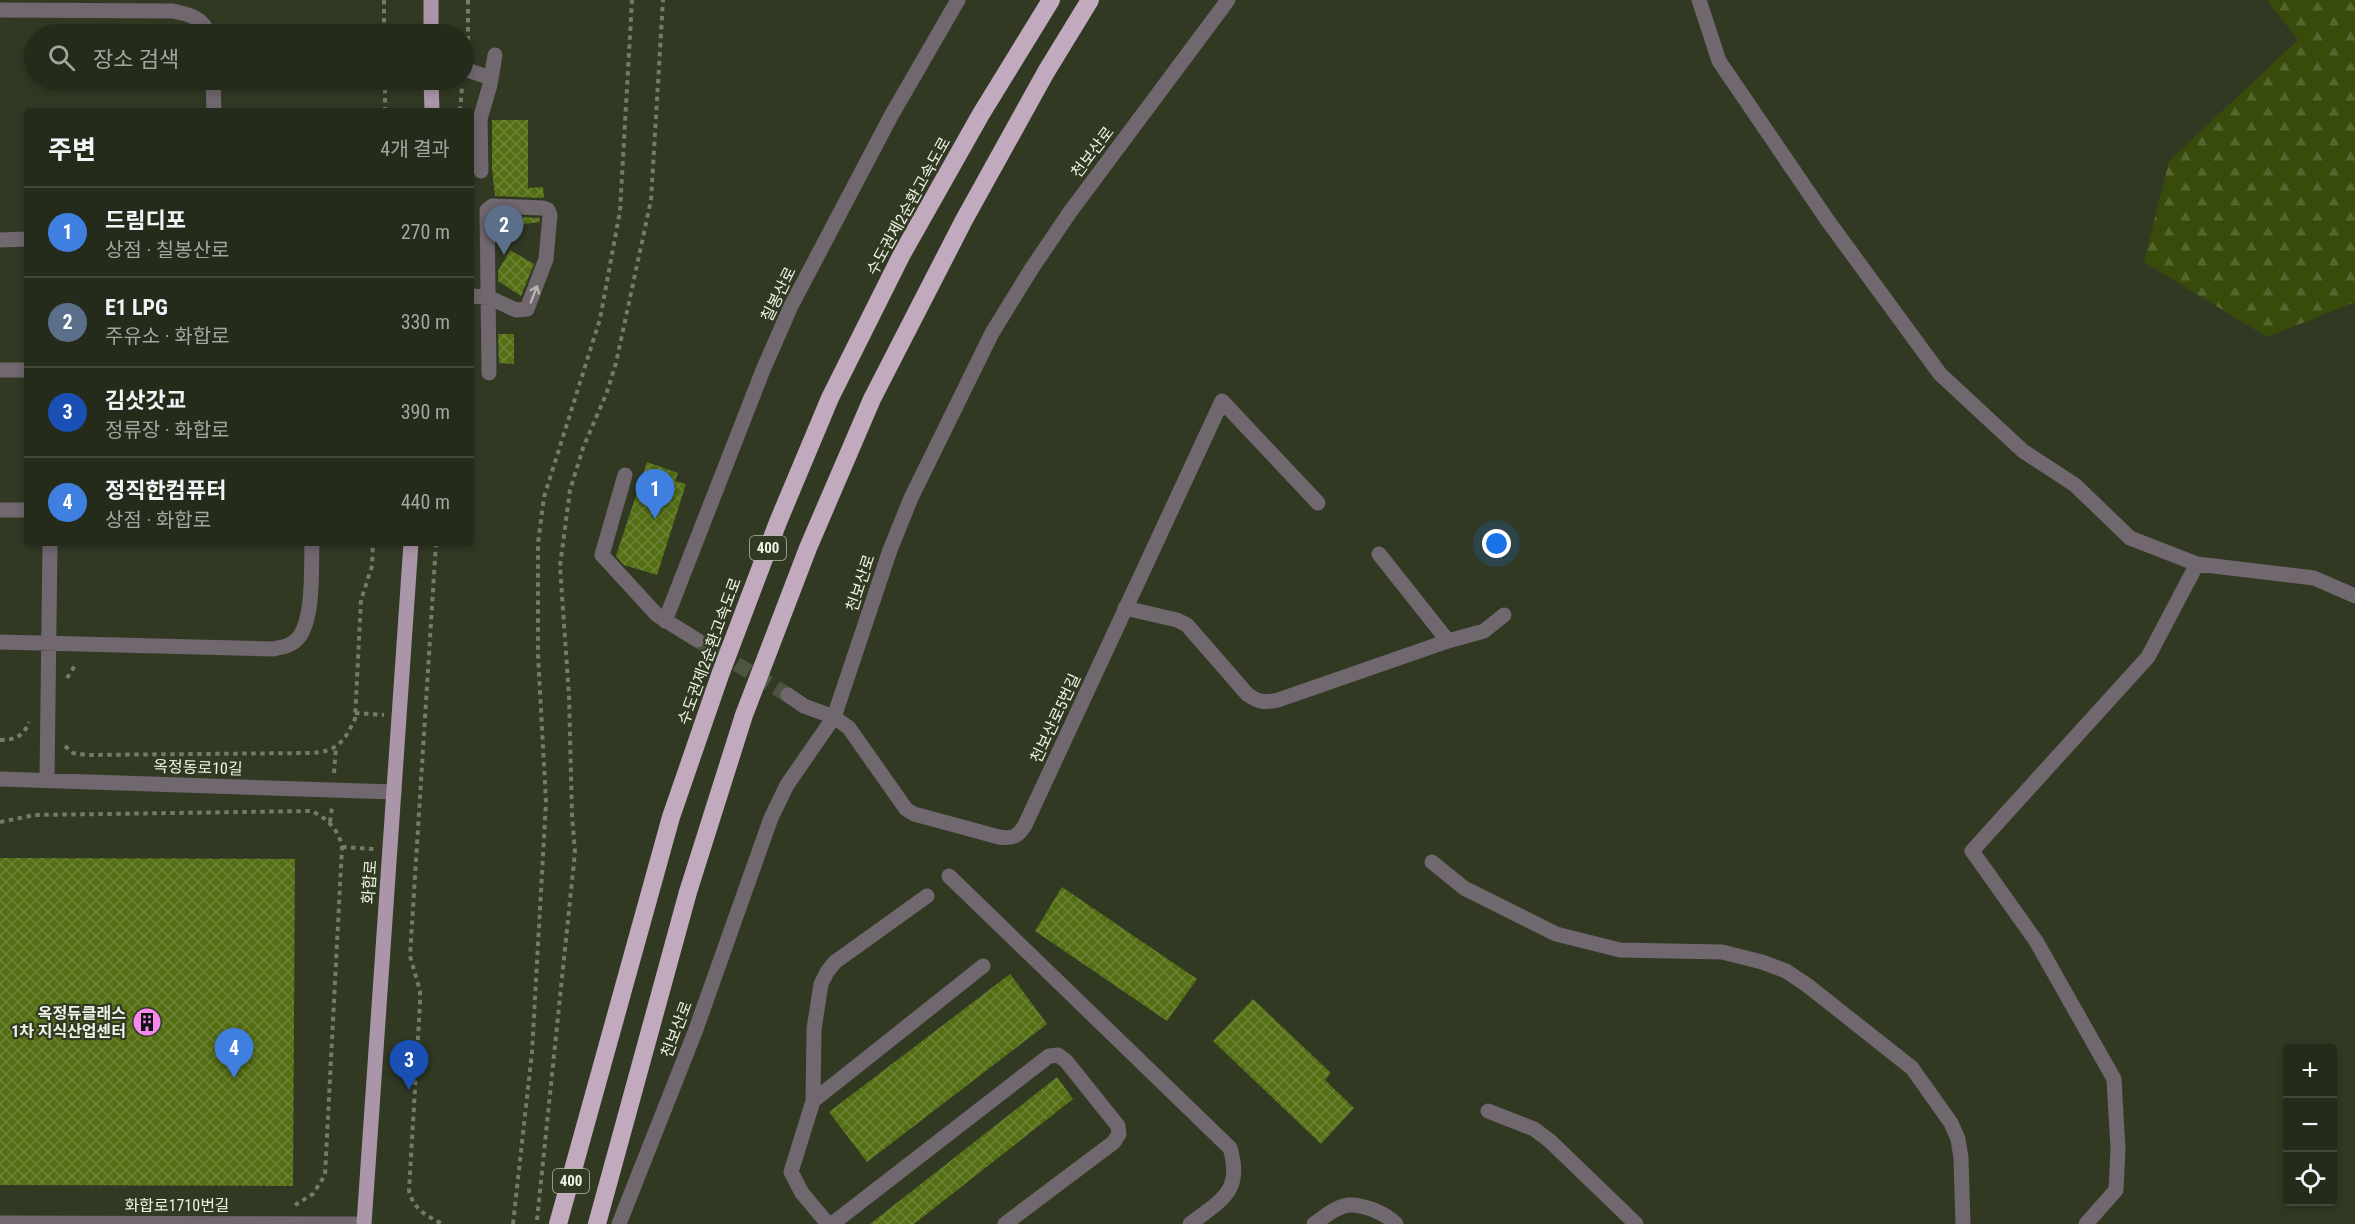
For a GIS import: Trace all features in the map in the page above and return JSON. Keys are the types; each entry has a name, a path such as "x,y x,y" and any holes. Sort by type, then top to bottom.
{"highway":[{"name":"수도권제2순환고속도로","path":"558,1224 671,817 720,675 778,522 830,398 902,254 981,114 1051,0"},
{"name":"400","path":"597,1224 688,892 744,715 807,548 872,399 963,220 1046,72 1090,0"},
{"path":"1046,72 1104,0"}],"main road":[{"path":"431,0 431,24"},
{"path":"431,90 432,108"},
{"name":"화합로","path":"364,1224 411,546"}],"street":[{"name":"칠봉산로","path":"664,621 763,370 791,306 891,116 958,0"},
{"name":"천보산로","path":"619,1224 695,1032 771,818 787,786 834,717 890,550 911,498 992,333 1070,212 1228,0"},
{"path":"1699,0 1719,61 1828,221 1940,374 2023,451 2076,485 2130,538 2197,564 2314,578 2355,596"},
{"path":"0,10 173,11 191,14 203,24"},
{"path":"481,171 480,119 495,55"},
{"path":"474,73 491,78"},
{"path":"213,90 214,108"},
{"path":"474,296 488,297 516,310 527,309 546,259 550,215 546,208 488,208 488,297 489,373"},
{"path":"0,240 24,239"},
{"path":"0,370 24,370"},
{"name":"천보산로5번길","path":"834,717 849,728 906,809 914,814 999,837 1016,837 1025,825 1222,401 1318,503"},
{"path":"625,475 602,555 664,621 697,640"},
{"path":"0,510 24,510"},
{"path":"47,780 50,546"},
{"path":"0,642 273,649 288,646 298,639 305,627 308,613 312,546"},
{"path":"1379,554 1448,641"},
{"path":"2086,1224 2116,1190 2118,1149 2114,1079 2036,941 1971,851 2148,657 2197,564"},
{"path":"1125,608 1177,620 1187,625 1247,694 1265,703 1484,631 1504,615"},
{"path":"788,695 804,706 834,717"},
{"name":"옥정동로10길","path":"0,779 394,792"},
{"path":"1432,862 1464,888 1556,934 1620,950 1722,952 1786,971 1807,985 1912,1068 1951,1123 1958,1139 1961,1158 1963,1224"},
{"path":"949,876 1230,1148 1236,1166 1234,1182 1222,1199 1190,1224"},
{"path":"927,896 835,962 826,972 821,984 814,1029 813,1101 791,1172 802,1193 830,1224 1049,1056 1058,1055 1066,1060 1118,1126 1119,1134 1114,1142 1005,1224"},
{"path":"813,1101 983,966"},
{"path":"1488,1110 1534,1129 1550,1141 1636,1224"},
{"path":"1314,1224 1347,1205 1361,1206 1376,1211 1396,1224"},
{"name":"화합로1710번길","path":"0,1223 355,1224"}],"path":[{"path":"384,0 384,24"},
{"path":"467,24 468,0"},
{"path":"513,1224 532,1053 546,802 538,654 538,543 544,497 600,319 620,211 632,0"},
{"path":"537,1224 575,852 569,696 560,566 570,489 583,448 613,372 651,200 663,0"},
{"path":"385,90 385,108"},
{"path":"460,108 463,90"},
{"path":"64,741 66,748 73,753 87,755 310,753 324,752 336,747 346,737 355,719 361,600 372,566 373,546"},
{"path":"436,546 410,956 420,991 420,1004 409,1191 418,1210 442,1224"},
{"path":"66,687 67,676 76,664"},
{"path":"0,740 12,740 22,734 31,715"},
{"path":"0,822 34,815 311,811 320,815 339,835 342,847 325,1175 320,1186 305,1200 295,1205 285,1206"}],"green space":[{"path":"2267,0 2355,0 2355,302 2267,337 2144,262 2169,161 2298,40"}],"building":[{"path":"492,120 528,120 528,188 543,187 544,198 495,196 492,169"},
{"path":"497,216 540,218 540,222 498,227"},
{"path":"510,250 534,264 521,296 498,281 498,271"},
{"path":"498,334 514,334 514,364 499,363"},
{"path":"647,462 678,473 675,481 686,484 657,575 624,565 616,556"},
{"name":"옥정듀클래스 1차 지식산업센터","path":"0,858 295,859 293,1186 0,1185"},
{"path":"1062,887 1197,979 1167,1021 1035,931"},
{"path":"1010,974 1047,1024 867,1162 829,1112"},
{"path":"1253,999 1331,1073 1325,1080 1354,1108 1321,1144 1213,1041"},
{"path":"1057,1077 1073,1099 914,1224 870,1224"}],"tunnel":[{"path":"697,640 788,695"}],"place":[{"name":"E1 LPG","path":"504,255"},
{"name":"드림디포","path":"655,519"},
{"name":"옥정듀클래스 1차 지식산업센터","path":"147,1022"},
{"name":"정직한컴퓨터","path":"234,1078"},
{"name":"김삿갓교","path":"409,1090"}]}
